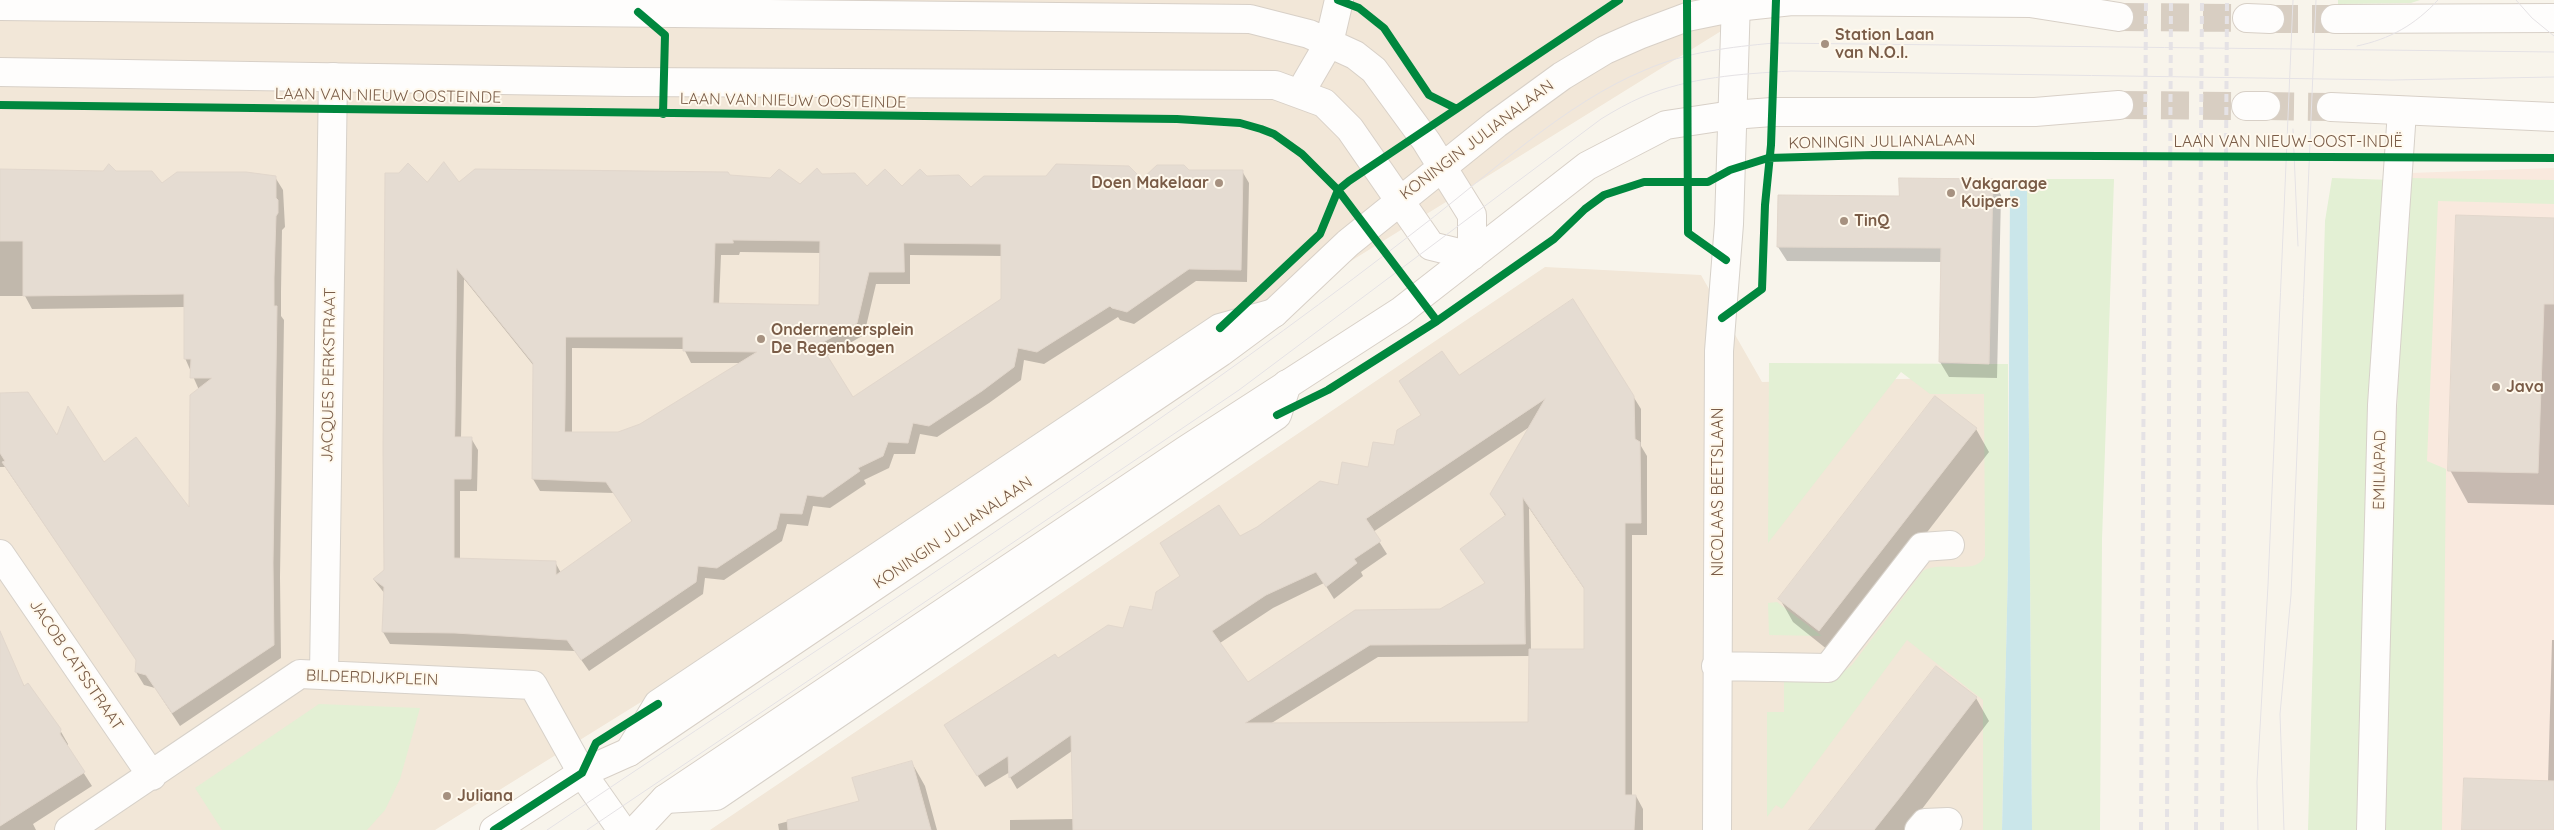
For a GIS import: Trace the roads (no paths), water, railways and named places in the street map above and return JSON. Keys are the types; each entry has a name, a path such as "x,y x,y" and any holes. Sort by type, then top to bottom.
{"main road":[{"path":"1300,93 1329,43 1339,0"},
{"path":"1736,4 1792,0 2030,3 2119,17"},
{"name":"NICOLAAS BEETSLAAN","path":"1717,830 1716,666 1719,351 1729,224 1736,4"},
{"name":"KONINGIN JULIANALAAN","path":"494,830 582,772 629,752 1275,312 1348,243 1399,200 1562,76 1604,50 1688,18 1736,4"},
{"path":"0,6 638,6 1250,19 1278,25 1329,43 1355,55 1374,70 1426,141 1472,215 1472,256"},
{"path":"2335,19 2514,9 2554,18"},
{"name":"LAAN VAN NIEUW OOSTEINDE","path":"0,72 627,82 1240,84 1276,86 1324,103 1350,129 1432,246 1472,256"},
{"name":"JACQUES PERKSTRAAT","path":"324,674 333,77"},
{"path":"636,830 665,799 1287,384 1401,311 1587,166 1666,125 1732,115 1772,112 2035,112 2120,105"},
{"name":"LAAN VAN NIEUW-OOST-INDIË","path":"2331,107 2554,117"},
{"name":"EMILIAPAD","path":"2371,830 2382,405 2402,111"},
{"path":"1716,666 1828,668 1922,547 1950,545"},
{"name":"JACOB CATSSTRAAT","path":"0,554 152,776"},
{"name":"BILDERDIJKPLEIN","path":"69,830 152,776 300,674 532,685 582,772"},
{"path":"582,772 622,830"},
{"path":"1919,830 1925,823 1948,822"}],"water":[{"path":"2010,183 2027,185 2032,830 2002,830 2008,566"}],"tunnel":[{"path":"2119,17 2247,18"},
{"path":"2270,19 2335,19"},
{"path":"2119,105 2246,106"},
{"path":"2266,106 2331,107"}],"tram line":[{"path":"2258,830 2257,782 2268,585 2293,0"},
{"path":"2284,830 2280,714 2291,595 2316,0"},
{"path":"2357,46 2401,30 2420,17 2438,0"},
{"path":"2516,0 2532,18 2554,36"},
{"path":"547,830 994,532 1178,406 1353,279 1557,120 1615,84 1645,70 1676,59 1709,51 1774,43 2554,52"},
{"path":"587,830 1239,390 1601,119 1621,107 1660,90 1734,75 1791,71 2392,80 2554,77"},
{"path":"2293,129 2298,246"}],"railway":[{"path":"2141,830 2146,0"},
{"path":"2167,830 2171,0"},
{"path":"2196,830 2202,0"},
{"path":"2222,830 2227,0"}],"place":[{"name":"Station Laan van N.O.I.","path":"1825,44"},
{"name":"Doen Makelaar","path":"1219,183"},
{"name":"Vakgarage Kuipers","path":"1951,193"},
{"name":"TinQ","path":"1844,221"},
{"name":"Ondernemersplein De Regenbogen","path":"761,339"},
{"name":"Java","path":"2496,387"},
{"name":"Juliana","path":"447,796"}]}
